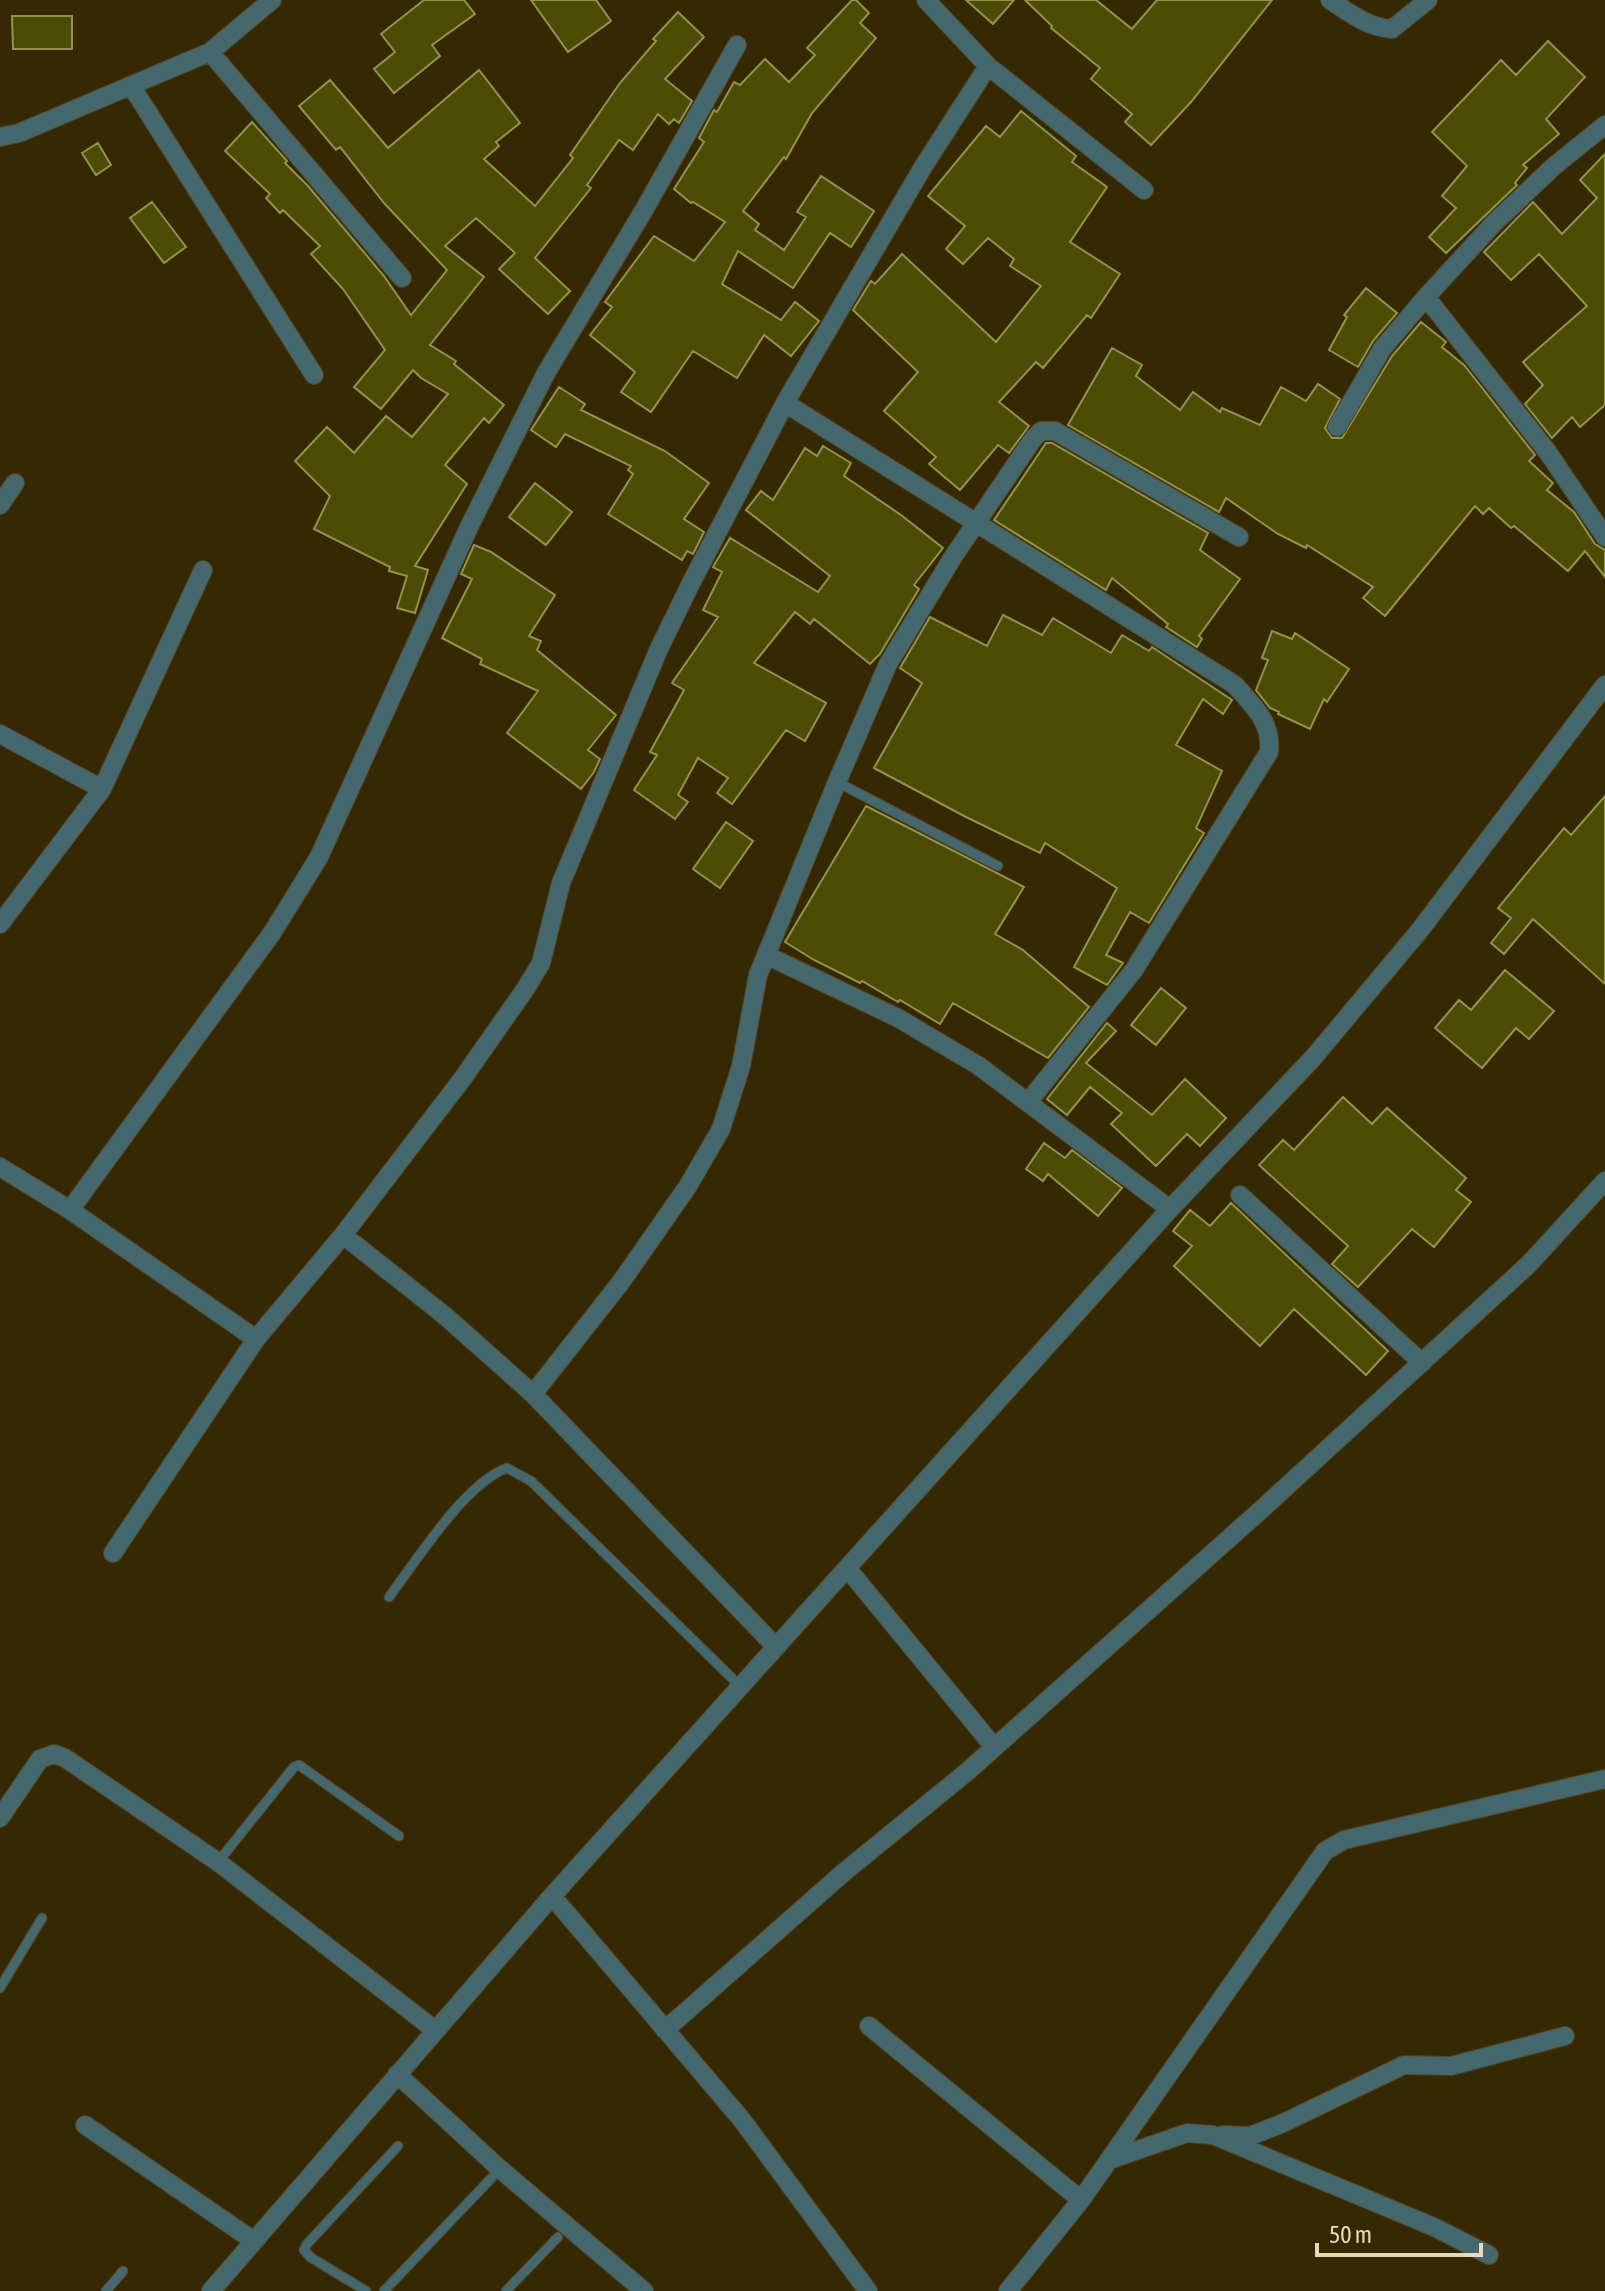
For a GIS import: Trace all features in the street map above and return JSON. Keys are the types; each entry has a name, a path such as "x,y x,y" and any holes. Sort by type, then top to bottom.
{"street":[{"path":"249,22 250,0"},
{"path":"0,137 19,133 210,52 272,0"},
{"path":"926,0 988,66 1144,190"},
{"path":"1330,0 1376,28 1392,29 1428,0"},
{"path":"70,1210 272,933 319,857 469,527 546,373 644,210 737,45"},
{"path":"210,52 402,278"},
{"path":"113,1553 256,1339 343,1235 463,1078 541,963 561,883 658,651 785,403 923,167 988,66"},
{"path":"132,87 314,375"},
{"path":"1337,427 1382,349 1426,297 1494,223 1553,167 1605,125"},
{"path":"1426,297 1547,451 1605,537"},
{"path":"785,403 1235,685 1265,720 1271,736 1269,752 1134,970 1028,1102"},
{"path":"533,1394 621,1282 688,1186 721,1129 741,1066 758,975 888,664 953,557 1033,439 1041,431 1055,431 1239,537"},
{"path":"0,505 15,483"},
{"path":"0,924 102,789 203,570"},
{"path":"211,2291 552,1896 1170,1209 1313,1058 1410,942 1605,685"},
{"path":"0,734 102,789"},
{"path":"766,955 898,1018 979,1066 1170,1209"},
{"path":"0,1167 70,1210 256,1339"},
{"path":"665,2030 843,1873 994,1747 1422,1363 1529,1264 1605,1181"},
{"path":"1240,1195 1422,1363"},
{"path":"343,1235 444,1315 533,1394 776,1647"},
{"path":"847,1568 994,1747"},
{"path":"0,1818 40,1759 54,1754 65,1758 218,1862 435,2030"},
{"path":"1008,2291 1081,2200 1325,1851 1344,1840 1605,1779"},
{"path":"552,1896 742,2120 868,2291"},
{"path":"869,2026 1081,2200"},
{"path":"1109,2160 1187,2133 1250,2136 1404,2065 1451,2066 1565,2036"},
{"path":"397,2074 500,2169 644,2291"},
{"path":"85,2125 254,2241"},
{"path":"1213,2135 1434,2227 1489,2255"}],"lane":[{"path":"837,782 998,866"},
{"path":"389,1597 472,1490 492,1473 507,1468 531,1481 741,1687"},
{"path":"218,1862 294,1767 299,1765 399,1836"},
{"path":"0,1988 42,1918"},
{"path":"366,2291 310,2257 304,2250 398,2146"},
{"path":"384,2291 500,2169"},
{"path":"506,2291 558,2237"},
{"path":"106,2291 123,2271"}],"building":[{"path":"424,0 464,0 475,14 432,45 440,56 394,93 374,69 395,52 381,34"},
{"path":"531,0 596,0 611,21 568,52"},
{"path":"852,0 856,0 869,13 860,23 876,38 812,113 786,159 784,157 743,211 759,224 755,230 784,250 806,217 797,212 821,176 874,211 851,247 830,233 793,288 738,251 722,284 781,320 795,302 819,321 791,356 764,335 737,378 693,351 651,412 621,392 635,372 590,335 612,307 605,302 654,236 694,261 725,222 691,203 674,189 704,142 699,138 714,110 717,112 734,82 740,85 765,59 789,82 815,55 807,48"},
{"path":"966,0 1014,0 993,24"},
{"path":"1025,0 1096,0 1132,29 1157,0 1272,0 1191,102 1151,145 1125,122 1132,114 1091,79 1100,68 1051,28"},
{"path":"678,12 704,37 665,79 692,101 679,123 674,119 669,124 658,114 633,150 619,140 587,185 591,188 535,258 570,291 548,314 499,269 515,253 476,218 445,246 484,277 430,345 456,361 454,364 504,405 489,423 484,418 445,465 467,484 415,566 428,570 415,613 397,608 407,576 389,571 390,567 314,529 330,496 295,461 327,427 354,453 386,416 412,437 448,394 413,370 381,409 354,387 385,350 343,289 311,254 320,246 283,210 280,213 266,198 270,194 225,151 252,122 384,276 411,315 447,270 384,203 340,147 336,150 299,106 330,80 388,148 479,70 520,123 496,142 499,146 484,159 535,206 573,158 570,155 620,83"},
{"path":"12,16 72,16 72,49 13,49"},
{"path":"1548,41 1585,77 1546,119 1559,134 1523,165 1527,168 1515,183 1517,185 1446,253 1429,237 1456,208 1442,196 1467,166 1432,132 1501,60 1516,75"},
{"path":"1021,111 1076,156 1072,162 1107,187 1070,242 1120,274 1091,318 1087,315 1043,368 1036,362 999,402 1029,426 1009,453 998,445 960,490 929,464 936,457 884,411 918,372 853,310 871,281 875,284 902,254 996,342 1041,286 1010,266 1014,259 988,238 963,264 946,249 965,226 928,196 986,126 1000,137"},
{"path":"98,143 111,165 96,175 82,153"},
{"path":"1605,154 1605,405 1580,427 1572,417 1552,438 1525,404 1543,385 1523,362 1587,306 1539,254 1511,280 1484,252 1533,202 1562,234 1597,198 1580,180"},
{"path":"152,202 186,247 164,263 130,218"},
{"path":"1366,288 1397,313 1373,341 1358,367 1329,350 1347,317 1344,315"},
{"path":"1421,322 1446,342 1442,347 1464,365 1535,455 1529,461 1553,483 1547,490 1574,512 1595,544 1605,550 1605,577 1585,551 1568,571 1489,508 1483,514 1475,506 1385,616 1363,598 1373,587 1307,545 1306,548 1278,534 1226,498 1219,512 1068,425 1112,348 1142,365 1136,376 1180,410 1193,392 1220,412 1222,408 1260,425 1281,387 1306,401 1318,384 1340,399 1325,428 1332,438 1342,438 1392,356"},
{"path":"559,387 585,404 581,410 665,451 709,483 684,519 704,532 693,554 687,551 682,560 608,514 633,474 628,470 631,466 565,434 556,447 531,430"},
{"path":"1046,443 1052,443 1208,533 1200,550 1240,579 1199,636 1202,639 1197,647 1166,627 1168,624 1112,578 1106,590 994,520"},
{"path":"823,446 851,463 844,476 943,548 914,585 919,589 880,654 870,664 814,619 810,624 795,612 754,663 826,703 805,741 786,730 732,804 717,793 728,778 698,758 678,795 688,802 675,819 634,790 657,755 650,752 684,690 672,683 718,617 703,610 722,572 713,567 730,538 818,592 830,576 746,510 761,491 773,500 805,448 817,456"},
{"path":"535,483 572,512 546,545 509,517"},
{"path":"474,545 491,552 555,595 529,636 541,641 537,650 616,715 588,750 600,759 581,789 507,733 538,691 480,664 482,659 442,638 472,579 461,574"},
{"path":"1003,615 1042,635 1053,618 1111,653 1122,635 1149,651 1152,647 1232,700 1223,714 1203,699 1176,745 1222,771 1196,828 1204,833 1149,923 1130,912 1106,955 1123,963 1107,985 1074,967 1117,888 1045,843 1040,853 874,768 922,683 900,668 930,617 987,646"},
{"path":"1272,631 1292,639 1295,633 1349,669 1327,702 1324,699 1310,729 1278,714 1256,690 1268,660 1262,658"},
{"path":"1605,796 1605,984 1533,919 1504,954 1491,943 1511,918 1498,908 1564,828 1571,835"},
{"path":"866,806 1024,887 995,934 1023,950 1089,1007 1048,1058 953,1003 940,1024 900,1000 898,1002 862,981 860,983 814,960 785,942"},
{"path":"726,822 753,841 720,888 693,869"},
{"path":"1505,970 1554,1011 1529,1039 1516,1028 1482,1068 1435,1028 1459,1000 1471,1010"},
{"path":"1161,988 1186,1008 1156,1045 1131,1025"},
{"path":"1107,1023 1116,1031 1086,1063 1152,1115 1185,1079 1226,1118 1200,1146 1187,1134 1156,1166 1111,1124 1122,1113 1090,1087 1067,1115 1047,1099"},
{"path":"1343,1097 1372,1124 1387,1108 1466,1178 1456,1190 1471,1202 1434,1247 1412,1229 1358,1287 1332,1264 1348,1246 1259,1165 1283,1140 1294,1150"},
{"path":"1044,1143 1065,1158 1072,1150 1122,1188 1098,1216 1048,1174 1043,1181 1026,1169"},
{"path":"1231,1203 1388,1351 1366,1375 1294,1309 1260,1346 1174,1266 1192,1246 1173,1231 1190,1210 1210,1226"}]}
